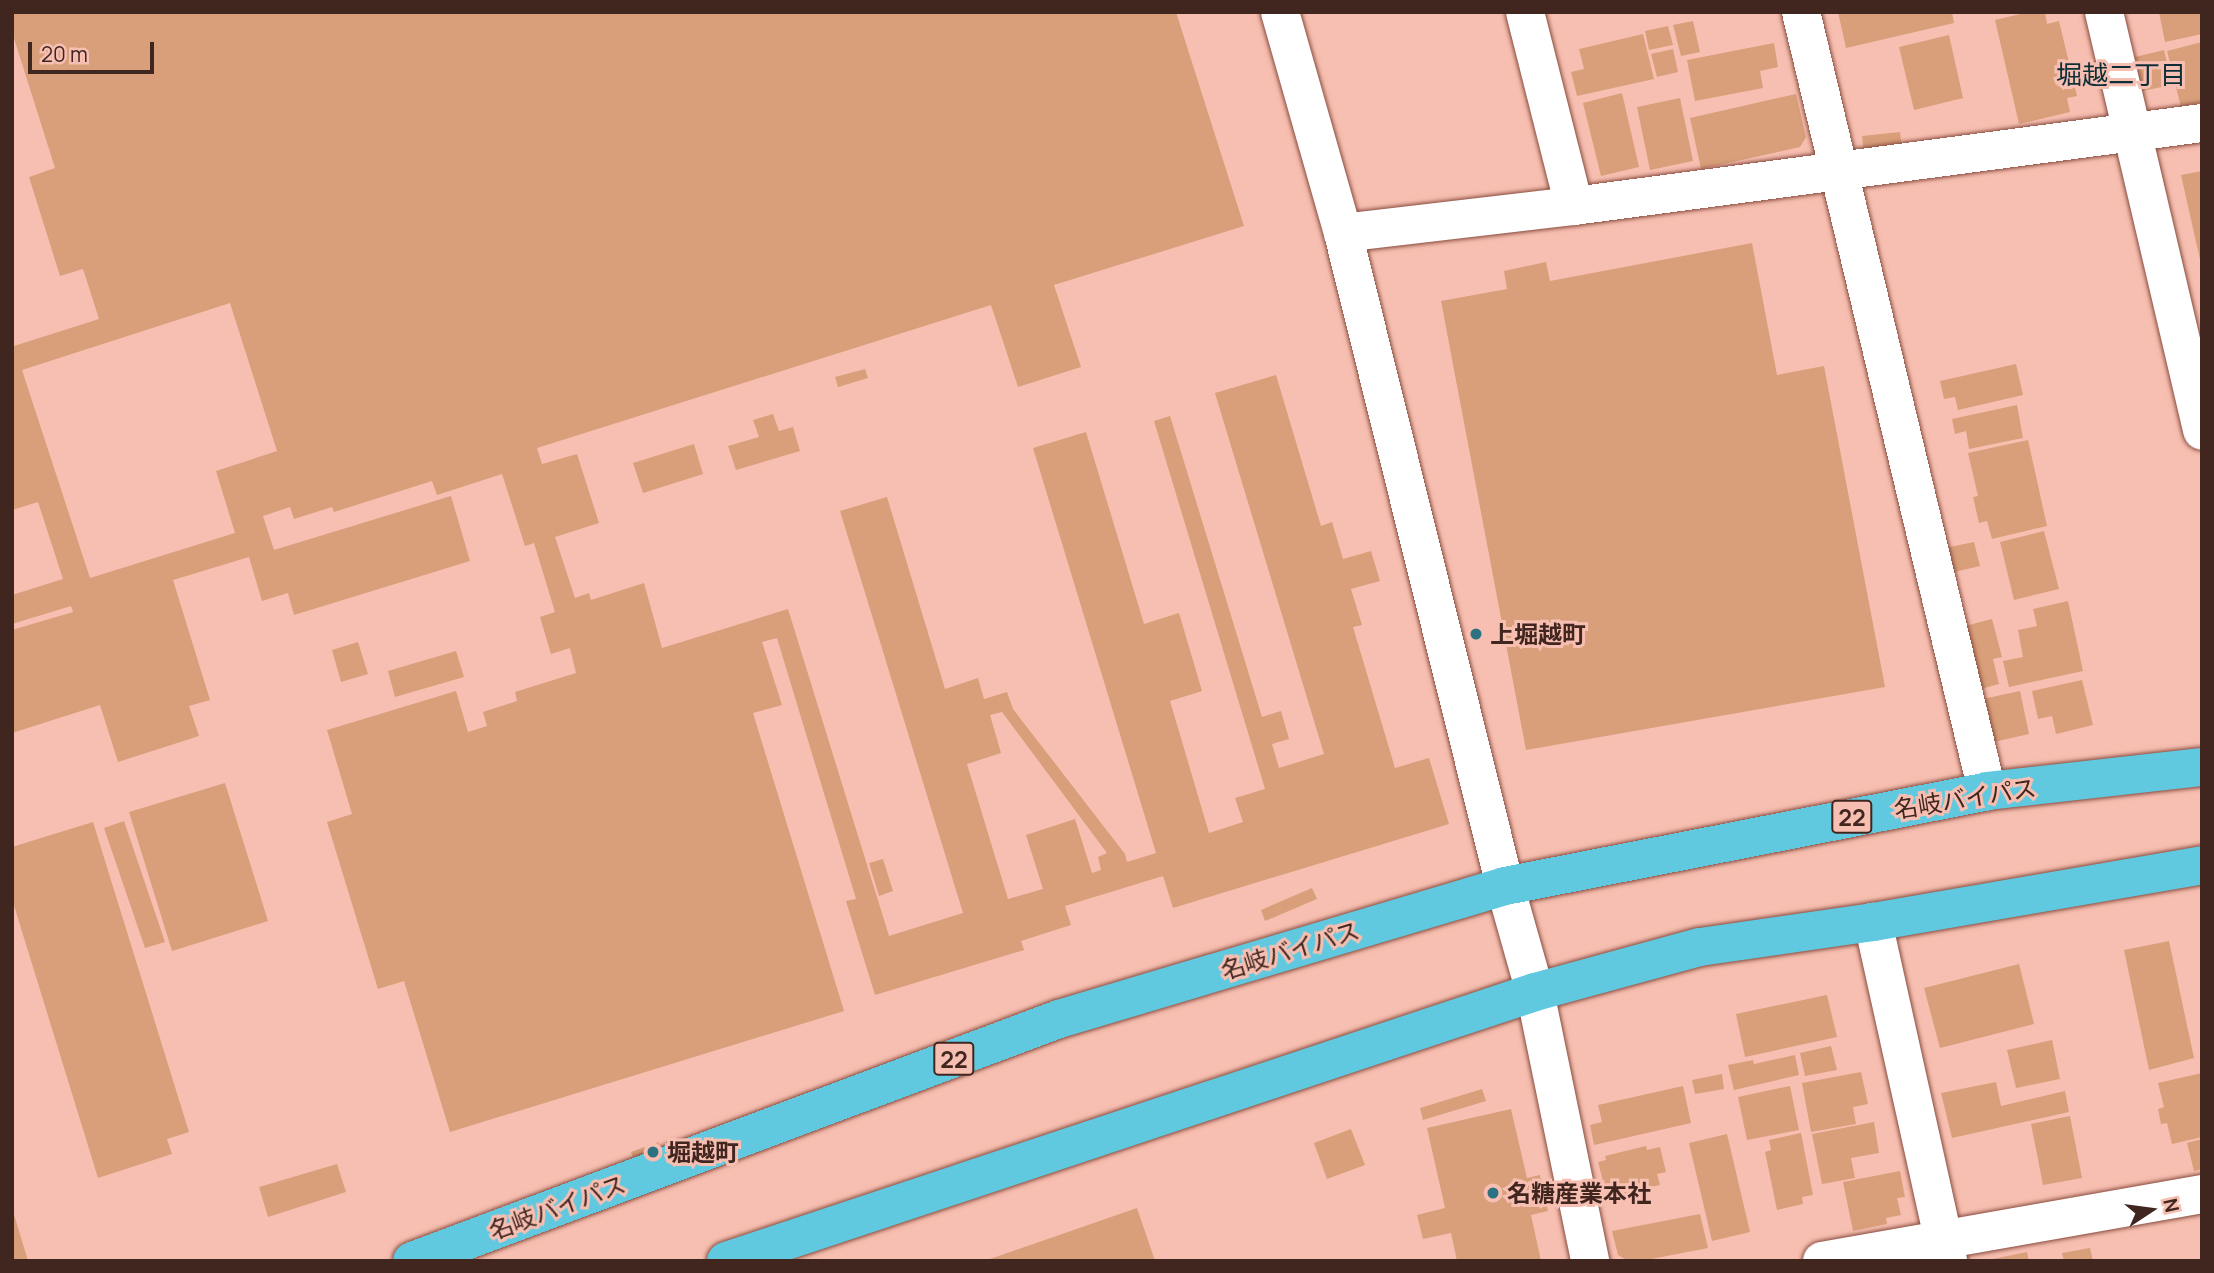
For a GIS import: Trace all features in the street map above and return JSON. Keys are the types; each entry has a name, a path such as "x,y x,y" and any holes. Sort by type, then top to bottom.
{"highway":[{"name":"名岐バイパス","path":"412,1261 457,1253 1059,1019 1505,886 1987,791 2202,767"},
{"path":"726,1261 1535,992 1700,947 1873,922 2202,865"}],"street":[{"path":"1280,12 1343,233 1505,886 1535,992 1590,1261"},
{"path":"1525,12 1574,206"},
{"path":"1801,12 1987,791"},
{"path":"2104,12 2202,431"},
{"path":"1343,233 1574,206 2202,123"},
{"path":"1873,922 1946,1249"},
{"path":"1822,1261 1946,1249 2202,1194"}],"building":[{"path":"12,12 1176,12 1244,226 1054,285 1081,367 1018,387 991,305 537,448 542,464 577,454 599,523 555,537 575,598 589,593 591,600 644,583 662,648 788,609 889,936 963,913 840,511 887,497 945,689 978,678 984,699 1007,692 1013,709 1125,854 1127,862 1156,853 1033,448 1086,432 1144,624 1179,613 1202,691 1170,701 1209,833 1243,822 1235,798 1265,789 1154,421 1170,416 1262,717 1281,711 1289,739 1272,744 1279,768 1324,754 1215,393 1276,375 1321,526 1332,522 1343,559 1371,551 1380,581 1351,589 1362,625 1353,627 1395,768 1429,758 1449,824 1173,908 1163,876 1065,906 1071,925 1021,941 1024,950 875,995 846,901 856,899 777,638 762,642 782,705 753,713 844,1011 450,1132 404,981 378,989 327,822 352,814 327,730 456,691 468,732 487,726 483,712 517,701 515,692 576,673 570,648 551,654 540,617 555,612 534,543 525,546 502,474 437,495 432,481 334,512 332,507 294,519 290,507 263,516 274,550 451,496 470,561 294,615 288,593 262,601 249,557 173,580 210,700 189,706 199,736 118,762 100,705 12,733 12,630 73,612 71,606 12,624 12,595 63,579 38,502 12,510 12,341 14,346 99,319 83,269 60,276 29,177 55,168 12,32","holes":["230,303 277,451 216,471 235,533 90,578 22,370","1002,712 1107,853 1098,857 1101,870 1092,873 1075,819 1026,835 1043,889 1008,899 967,764 1001,753 990,715"]},
{"path":"1838,12 1952,12 1954,23 1846,48"},
{"path":"2029,12 2045,12 2047,24 2059,21 2077,96 2067,98 2070,112 2019,124 1995,20"},
{"path":"2159,12 2202,12 2202,34 2165,42"},
{"path":"1693,21 1700,52 1681,56 1673,25"},
{"path":"1668,26 1673,45 1649,50 1645,31"},
{"path":"1643,34 1654,79 1577,96 1571,72 1584,69 1579,49"},
{"path":"1949,35 1963,98 1914,110 1899,47"},
{"path":"2202,42 2202,102 2181,107 2167,51"},
{"path":"1774,43 1778,67 1760,71 1763,88 1695,101 1687,60"},
{"path":"1673,49 1678,72 1657,77 1651,54"},
{"path":"2164,50 2172,85 2142,91 2135,57"},
{"path":"1622,93 1639,167 1601,176 1583,103"},
{"path":"1796,94 1806,137 1800,147 1701,169 1690,118"},
{"path":"1680,98 1693,161 1650,170 1637,107"},
{"path":"1900,132 1902,149 1864,153 1862,136"},
{"path":"2202,171 2202,264 2201,264 2181,175"},
{"path":"1752,243 1777,375 1824,366 1885,687 1526,750 1441,301 1507,289 1504,271 1546,262 1550,281"},
{"path":"2016,364 2023,395 1958,410 1955,397 1944,399 1940,381"},
{"path":"865,369 868,378 838,387 835,377"},
{"path":"2017,405 2023,438 1969,449 1966,431 1955,434 1952,419"},
{"path":"773,414 779,431 793,427 800,451 736,470 728,446 759,437 753,420"},
{"path":"2028,440 2047,526 1992,539 1987,521 1979,523 1973,497 1978,496 1968,453"},
{"path":"694,444 703,474 643,493 633,463"},
{"path":"2044,531 2059,589 2014,600 2000,542"},
{"path":"1974,542 1980,566 1946,574 1940,549"},
{"path":"2068,601 2083,671 2009,687 2003,661 2023,657 2018,630 2037,626 2033,609"},
{"path":"1992,619 2002,657 1993,659 1999,684 1974,691 1957,628"},
{"path":"358,642 368,674 341,682 332,650"},
{"path":"456,651 464,677 395,697 388,671"},
{"path":"2082,680 2093,725 2056,734 2052,716 2038,719 2032,691"},
{"path":"2020,691 2029,734 1994,742 1978,700"},
{"path":"225,783 268,921 172,951 129,812"},
{"path":"124,821 165,942 145,948 104,828"},
{"path":"93,822 189,1132 167,1139 172,1154 98,1178 12,899 12,847"},
{"path":"883,859 893,891 879,896 869,863"},
{"path":"1312,888 1317,899 1265,921 1261,910"},
{"path":"2169,941 2194,1058 2149,1070 2124,950"},
{"path":"2019,964 2034,1024 1940,1048 1924,988"},
{"path":"1827,995 1837,1037 1745,1057 1736,1014"},
{"path":"2052,1040 2060,1079 2016,1088 2007,1050"},
{"path":"1831,1046 1837,1070 1805,1076 1800,1053"},
{"path":"1795,1055 1799,1075 1734,1090 1728,1065 1753,1060 1754,1064"},
{"path":"1861,1072 1868,1104 1853,1107 1856,1124 1811,1132 1802,1083"},
{"path":"2202,1073 2202,1137 2172,1144 2167,1123 2161,1124 2158,1109 2164,1107 2158,1083"},
{"path":"1722,1074 1724,1089 1695,1094 1692,1080"},
{"path":"1996,1082 2001,1106 2065,1091 2069,1112 1952,1138 1941,1093"},
{"path":"1683,1086 1691,1123 1594,1145 1590,1125 1602,1122 1598,1105"},
{"path":"1790,1086 1799,1130 1747,1140 1738,1097"},
{"path":"1482,1089 1486,1101 1423,1120 1420,1108"},
{"name":"名糖産業本社","path":"1511,1109 1527,1178 1540,1175 1548,1211 1531,1215 1541,1261 1457,1261 1451,1233 1423,1239 1417,1215 1445,1208 1427,1128"},
{"path":"2070,1116 2082,1178 2043,1185 2031,1124"},
{"path":"1874,1122 1879,1153 1851,1158 1855,1178 1822,1184 1812,1134"},
{"path":"1351,1129 1365,1165 1327,1179 1314,1143"},
{"path":"1801,1133 1813,1195 1802,1197 1803,1204 1777,1210 1765,1152 1771,1150 1769,1140"},
{"path":"1727,1134 1750,1232 1712,1241 1689,1143"},
{"path":"2202,1139 2202,1169 2194,1171 2187,1143"},
{"path":"658,1142 662,1155 635,1164 631,1152"},
{"path":"1646,1146 1647,1150 1660,1147 1666,1172 1657,1174 1660,1185 1615,1196 1613,1183 1604,1185 1598,1162 1606,1160 1605,1156"},
{"path":"337,1164 346,1192 268,1217 259,1187"},
{"path":"1900,1171 1905,1197 1897,1198 1901,1215 1886,1218 1887,1224 1853,1231 1843,1182"},
{"path":"1137,1208 1155,1261 987,1261 987,1260"},
{"path":"13,1211 28,1261 12,1261"},
{"path":"1700,1214 1708,1248 1641,1261 1628,1261 1618,1255 1612,1231"},
{"path":"2090,1248 2093,1261 2064,1261 2062,1253"},
{"path":"2027,1252 2029,1261 1988,1261 1988,1260"}],"place":[{"name":"上堀越町","path":"1476,634"},
{"name":"堀越町","path":"653,1152"},
{"name":"名糖産業本社","path":"1493,1193"}],"district":[{"name":"堀越二丁目","path":"2121,75"}]}
